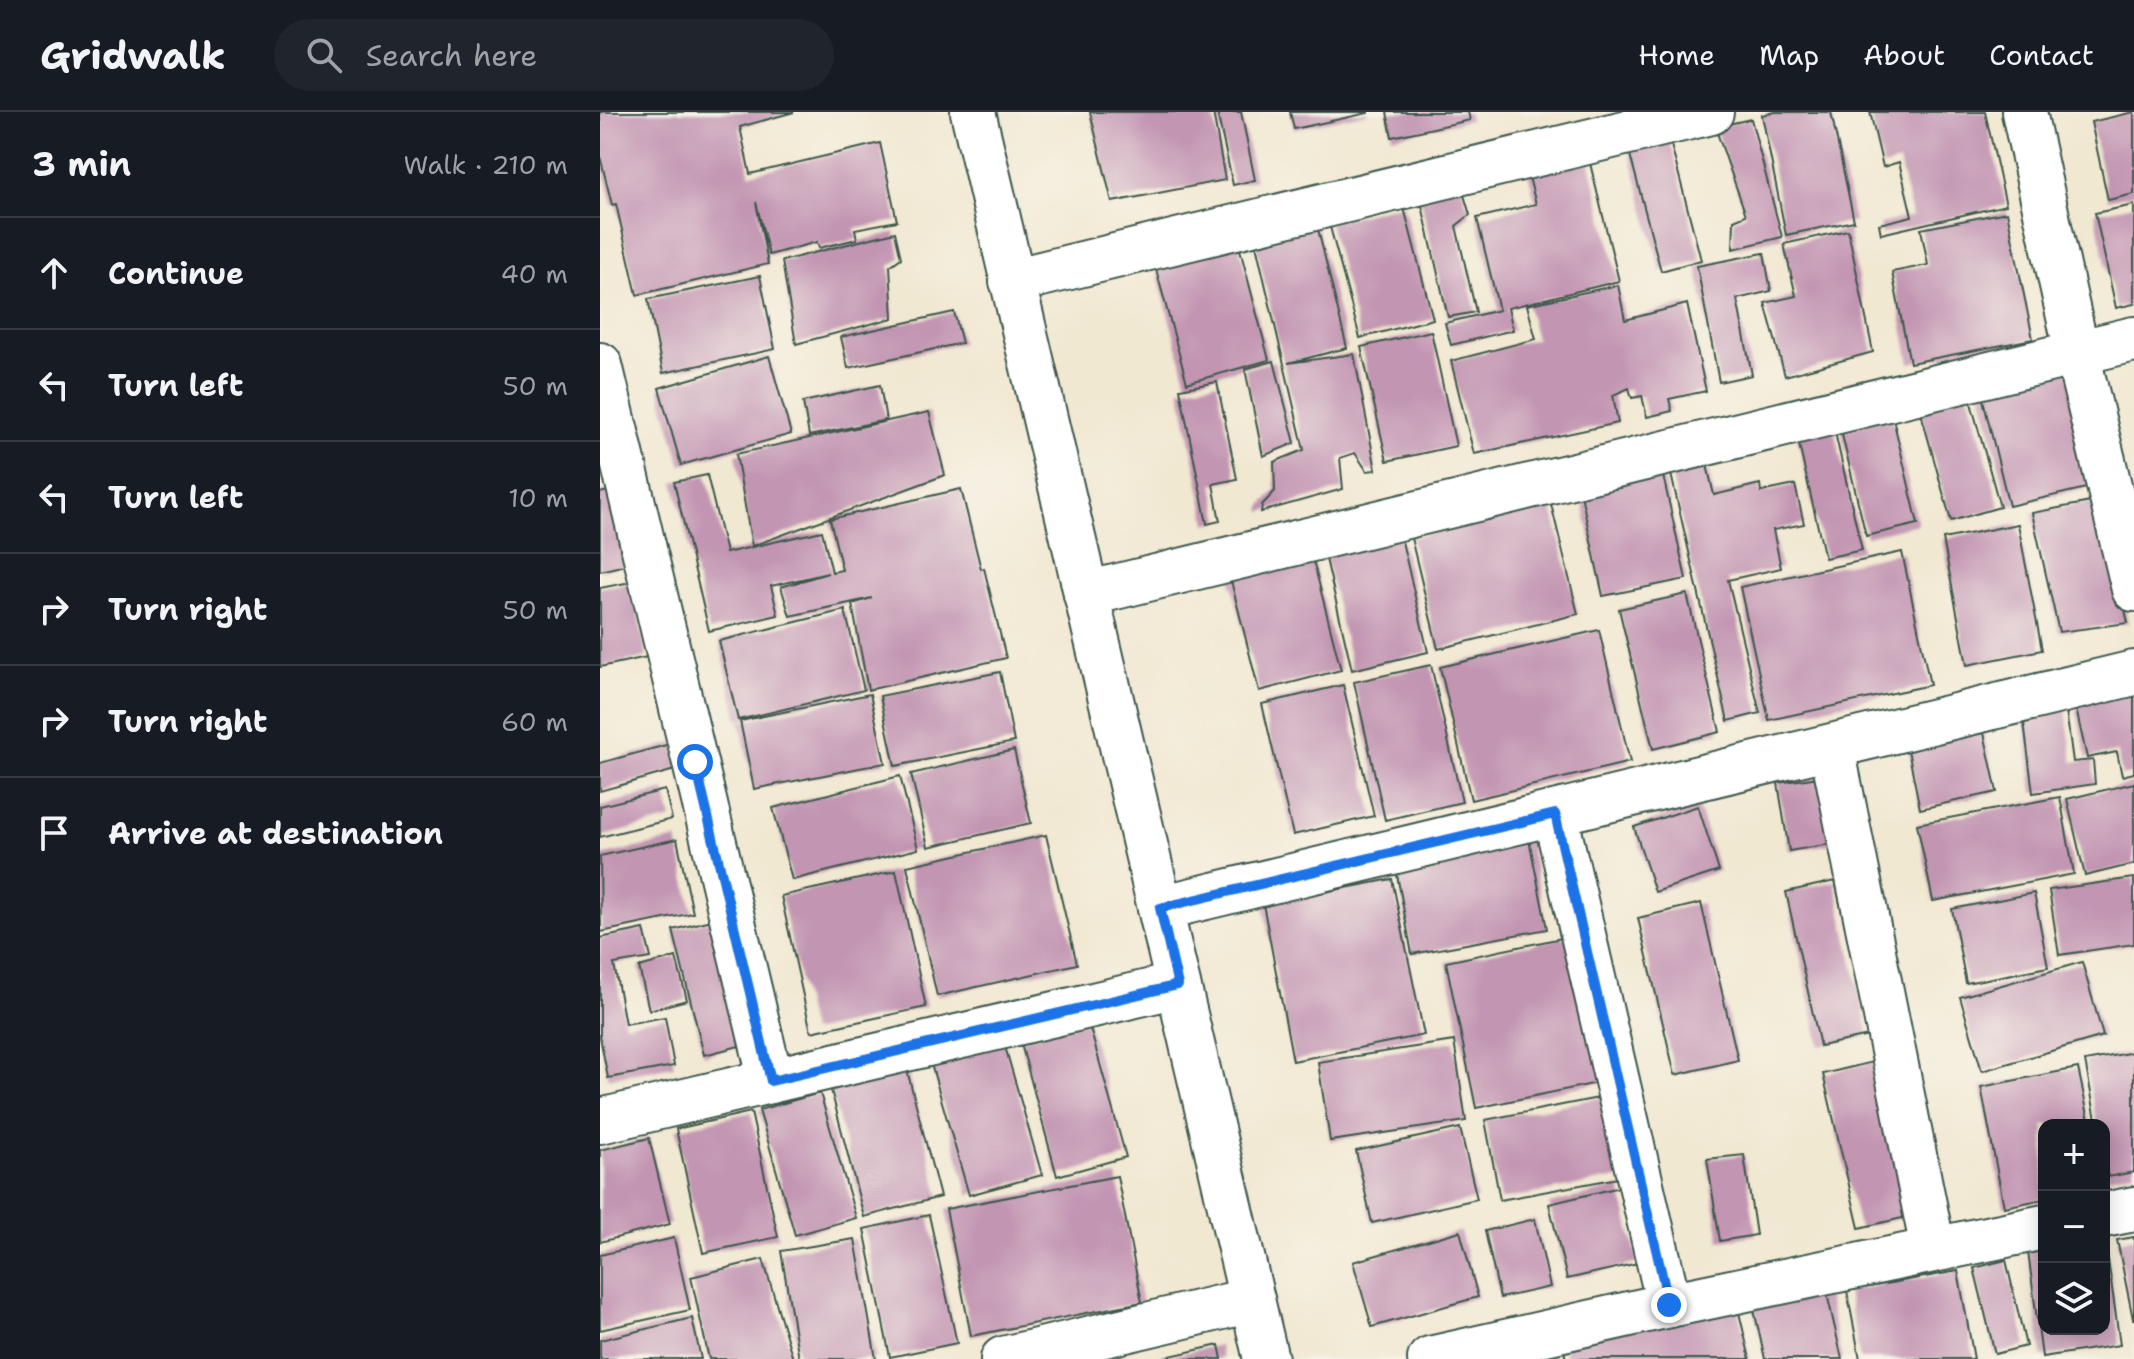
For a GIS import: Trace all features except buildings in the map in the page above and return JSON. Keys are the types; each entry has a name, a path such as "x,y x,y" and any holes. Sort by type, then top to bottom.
{"street":[{"path":"973,112 1266,1359"},
{"path":"1012,281 1711,112"},
{"path":"2024,112 2077,353 2134,589"},
{"path":"1086,594 2134,339"},
{"path":"600,365 771,1081"},
{"path":"1160,908 2134,673"},
{"path":"1832,748 1933,1249"},
{"path":"1555,814 1669,1305"},
{"path":"600,1121 1178,985"},
{"path":"2110,1214 2134,1209"},
{"path":"1430,1359 1669,1305 2038,1228"},
{"path":"1003,1359 1252,1300"}],"route":[{"path":"695,762 771,1081 1178,985 1160,908 1555,814 1669,1305"}]}
